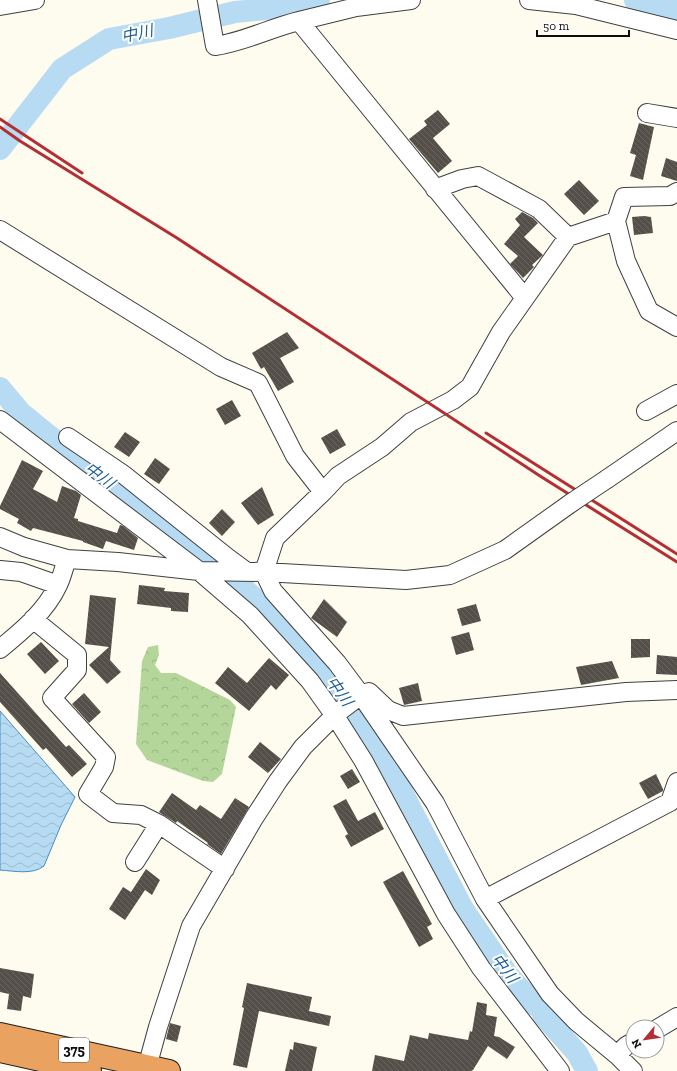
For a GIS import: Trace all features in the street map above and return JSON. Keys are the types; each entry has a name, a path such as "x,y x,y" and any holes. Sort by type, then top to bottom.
{"highway":[{"name":"375","path":"0,1034 147,1069 169,1071"},
{"name":"375","path":"0,1051 90,1071"}],"street":[{"path":"0,6 35,0"},
{"path":"207,0 215,46 232,43 285,24 356,7 411,0"},
{"path":"529,0 576,5 677,30"},
{"path":"299,21 525,298"},
{"path":"647,113 677,118"},
{"path":"435,189 462,179 478,176 539,209 568,237"},
{"path":"677,192 670,196 624,197 616,221 626,261 649,311 677,328"},
{"path":"256,572 275,538 338,476 382,447 411,422 453,400 470,387 501,332 568,237 616,221"},
{"path":"0,230 221,367 258,383 295,456 323,492"},
{"path":"646,411 677,394"},
{"path":"0,420 199,571 250,615 310,681 336,714 363,760 446,914 481,968 560,1071"},
{"path":"0,538 24,547 67,559 118,562 199,571 256,572 406,580 450,575 505,550 677,431"},
{"path":"68,437 124,475 228,558 256,572 273,591 337,663 358,698 435,803 485,899 550,994 576,1021 617,1055 633,1071"},
{"path":"0,649 45,606 58,585 67,559"},
{"path":"0,570 21,572 58,585"},
{"path":"33,619 77,655 78,670 52,698 106,757 104,767 88,794 113,813 141,815 159,824 225,869"},
{"path":"147,1069 158,1027 191,926 278,781 303,747 336,714 358,698 369,692 388,710 403,716 619,693 677,690"},
{"path":"485,899 670,802 677,782"},
{"path":"135,862 159,824"},
{"path":"665,1024 677,1017"},
{"path":"617,1055 625,1047"}],"green space":[{"path":"158,645 159,655 155,665 161,673 176,673 230,700 236,707 222,774 213,782 203,781 147,760 136,744 142,661 148,647"}],"water":[{"path":"0,711 75,797 61,825 44,866 34,871 23,872 0,870"}],"building":[{"path":"438,110 450,124 433,138 452,161 438,173 409,139 427,125 424,121"},
{"path":"639,123 654,127 643,180 630,176 636,155 630,153"},
{"path":"666,158 677,162 677,181 661,176"},
{"path":"579,180 599,201 584,215 564,194"},
{"path":"522,212 533,218 538,223 524,237 543,255 532,265 534,267 523,278 510,264 518,256 504,244 520,225 515,219"},
{"path":"632,217 651,217 653,233 634,235"},
{"path":"287,332 299,348 280,358 294,382 278,391 264,367 261,369 252,353"},
{"path":"232,400 241,416 225,425 216,409"},
{"path":"337,429 346,445 330,454 321,438"},
{"path":"125,432 140,442 129,457 114,447"},
{"path":"155,458 170,469 159,484 144,474"},
{"path":"22,460 43,471 33,489 57,502 62,486 76,491 81,495 74,518 78,519 78,521 117,533 120,525 123,526 138,538 134,550 106,541 103,549 83,541 33,528 31,531 17,523 19,519 0,509 0,506"},
{"path":"262,487 274,515 258,525 241,503"},
{"path":"222,509 235,522 222,536 209,523"},
{"path":"139,585 165,588 164,591 189,593 188,612 171,611 171,608 137,604"},
{"path":"90,595 116,598 110,660 121,672 107,684 89,665 109,647 85,644"},
{"path":"324,599 347,622 337,637 311,618"},
{"path":"476,604 481,621 462,626 457,609"},
{"path":"469,632 474,650 456,655 451,637"},
{"path":"631,639 650,639 650,657 631,658"},
{"path":"41,642 59,661 45,674 27,654"},
{"path":"657,655 677,657 677,675 656,674"},
{"path":"269,658 289,675 276,690 271,685 249,711 215,683 228,667 247,683"},
{"path":"612,661 619,678 581,685 576,667"},
{"path":"0,673 66,747 69,745 87,764 72,777 46,748 43,750 0,702"},
{"path":"418,683 422,701 404,705 399,688"},
{"path":"84,693 101,712 89,723 72,704"},
{"path":"260,742 281,759 268,773 248,757"},
{"path":"352,769 360,782 348,789 340,776"},
{"path":"656,774 663,791 648,799 639,783"},
{"path":"172,793 196,810 200,805 221,819 235,798 249,807 221,854 177,821 176,823 159,812"},
{"path":"346,799 358,821 375,812 384,829 351,847 345,836 348,834 333,806"},
{"path":"146,869 160,880 152,895 145,890 125,920 109,909 123,887 131,892"},
{"path":"403,871 432,924 427,927 433,939 419,947 383,882"},
{"path":"0,968 34,974 31,998 23,996 21,1011 7,1009 9,994 0,992"},
{"path":"247,983 312,997 309,1011 331,1016 329,1026 259,1011 247,1068 233,1065 244,1008 242,1007"},
{"path":"477,1002 487,1004 486,1015 497,1017 494,1036 499,1037 515,1047 507,1059 488,1046 471,1071 372,1071 375,1055 404,1061 410,1035 428,1039 429,1033 468,1040 470,1031 472,1032"},
{"path":"170,1023 181,1026 177,1042 166,1039"},
{"path":"294,1042 317,1047 312,1071 285,1071 290,1049 293,1050"}],"waterway":[{"name":"中川","path":"0,149 62,69 109,39 169,28 235,12 267,9 319,0"},
{"name":"中川","path":"635,0 677,9"},
{"name":"中川","path":"0,388 21,413 74,456 201,550 288,629 335,682 378,746 463,909 508,975 534,1004 543,1010 543,1015 577,1053 587,1071"}],"railway":[{"path":"0,119 82,173"},
{"path":"0,127 20,141 177,238 540,476 677,562"},
{"path":"486,433 677,554"}]}
